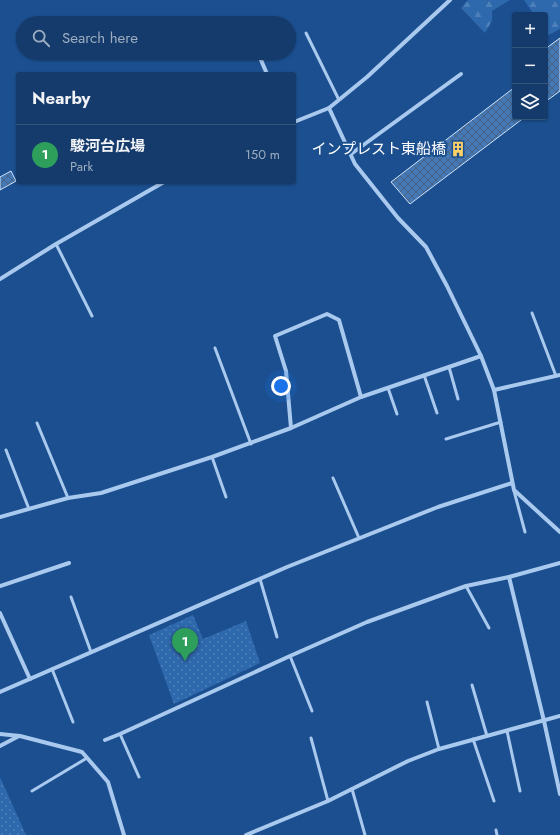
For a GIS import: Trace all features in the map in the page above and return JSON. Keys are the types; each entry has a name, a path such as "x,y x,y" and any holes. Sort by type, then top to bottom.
{"street":[{"path":"296,121 329,108 367,77 450,0"},
{"path":"261,60 265,72"},
{"path":"351,154 461,74"},
{"path":"329,108 355,164 398,218 426,247 481,356 494,390 514,490 560,532"},
{"path":"0,279 56,244 161,184"},
{"path":"291,428 286,371 275,336 327,314 339,320 362,397"},
{"path":"0,516 68,498 101,492 212,457 251,444 291,428 362,397 481,356"},
{"path":"494,390 558,376"},
{"path":"0,692 260,579 359,538 438,507 512,483"},
{"path":"105,740 367,622 466,586 508,577 560,563"},
{"path":"0,586 69,564"},
{"path":"508,577 544,721 560,794"},
{"path":"0,613 30,679"},
{"path":"246,835 328,801 408,761 439,748 560,716"},
{"path":"0,734 20,736 82,752 108,782 124,835"},
{"path":"0,746 20,736"}],"lane":[{"path":"306,34 339,100"},
{"path":"56,244 92,316"},
{"path":"532,313 558,376"},
{"path":"215,348 251,444"},
{"path":"449,367 458,399"},
{"path":"424,375 437,414"},
{"path":"388,388 397,414"},
{"path":"446,439 501,422"},
{"path":"37,423 68,498"},
{"path":"6,450 29,509"},
{"path":"212,457 226,497"},
{"path":"333,478 359,538"},
{"path":"514,490 525,532"},
{"path":"260,579 277,637"},
{"path":"466,586 489,628"},
{"path":"71,597 91,652"},
{"path":"290,656 312,711"},
{"path":"52,669 73,722"},
{"path":"472,685 487,736"},
{"path":"426,702 439,748"},
{"path":"507,731 520,791"},
{"path":"120,734 139,776"},
{"path":"311,738 328,801"},
{"path":"473,739 494,801"},
{"path":"32,791 87,758"},
{"path":"352,788 365,835"},
{"path":"496,830 497,835"}],"green space":[{"path":"468,0 510,0 492,11 492,21 485,33 461,8"},
{"path":"524,0 560,0 560,29 548,35 548,12 532,12"},
{"path":"193,615 203,639 246,621 260,663 174,704 149,635"},
{"path":"0,777 26,835 0,835"}],"building":[{"path":"560,38 560,91 548,100 548,48"},
{"name":"インプレスト東船橋","path":"512,89 512,120 521,120 410,204 391,182"},
{"path":"11,171 16,181 0,190 0,177"}],"place":[{"name":"インプレスト東船橋","path":"458,149"},
{"name":"駿河台広場","path":"185,661"}]}
